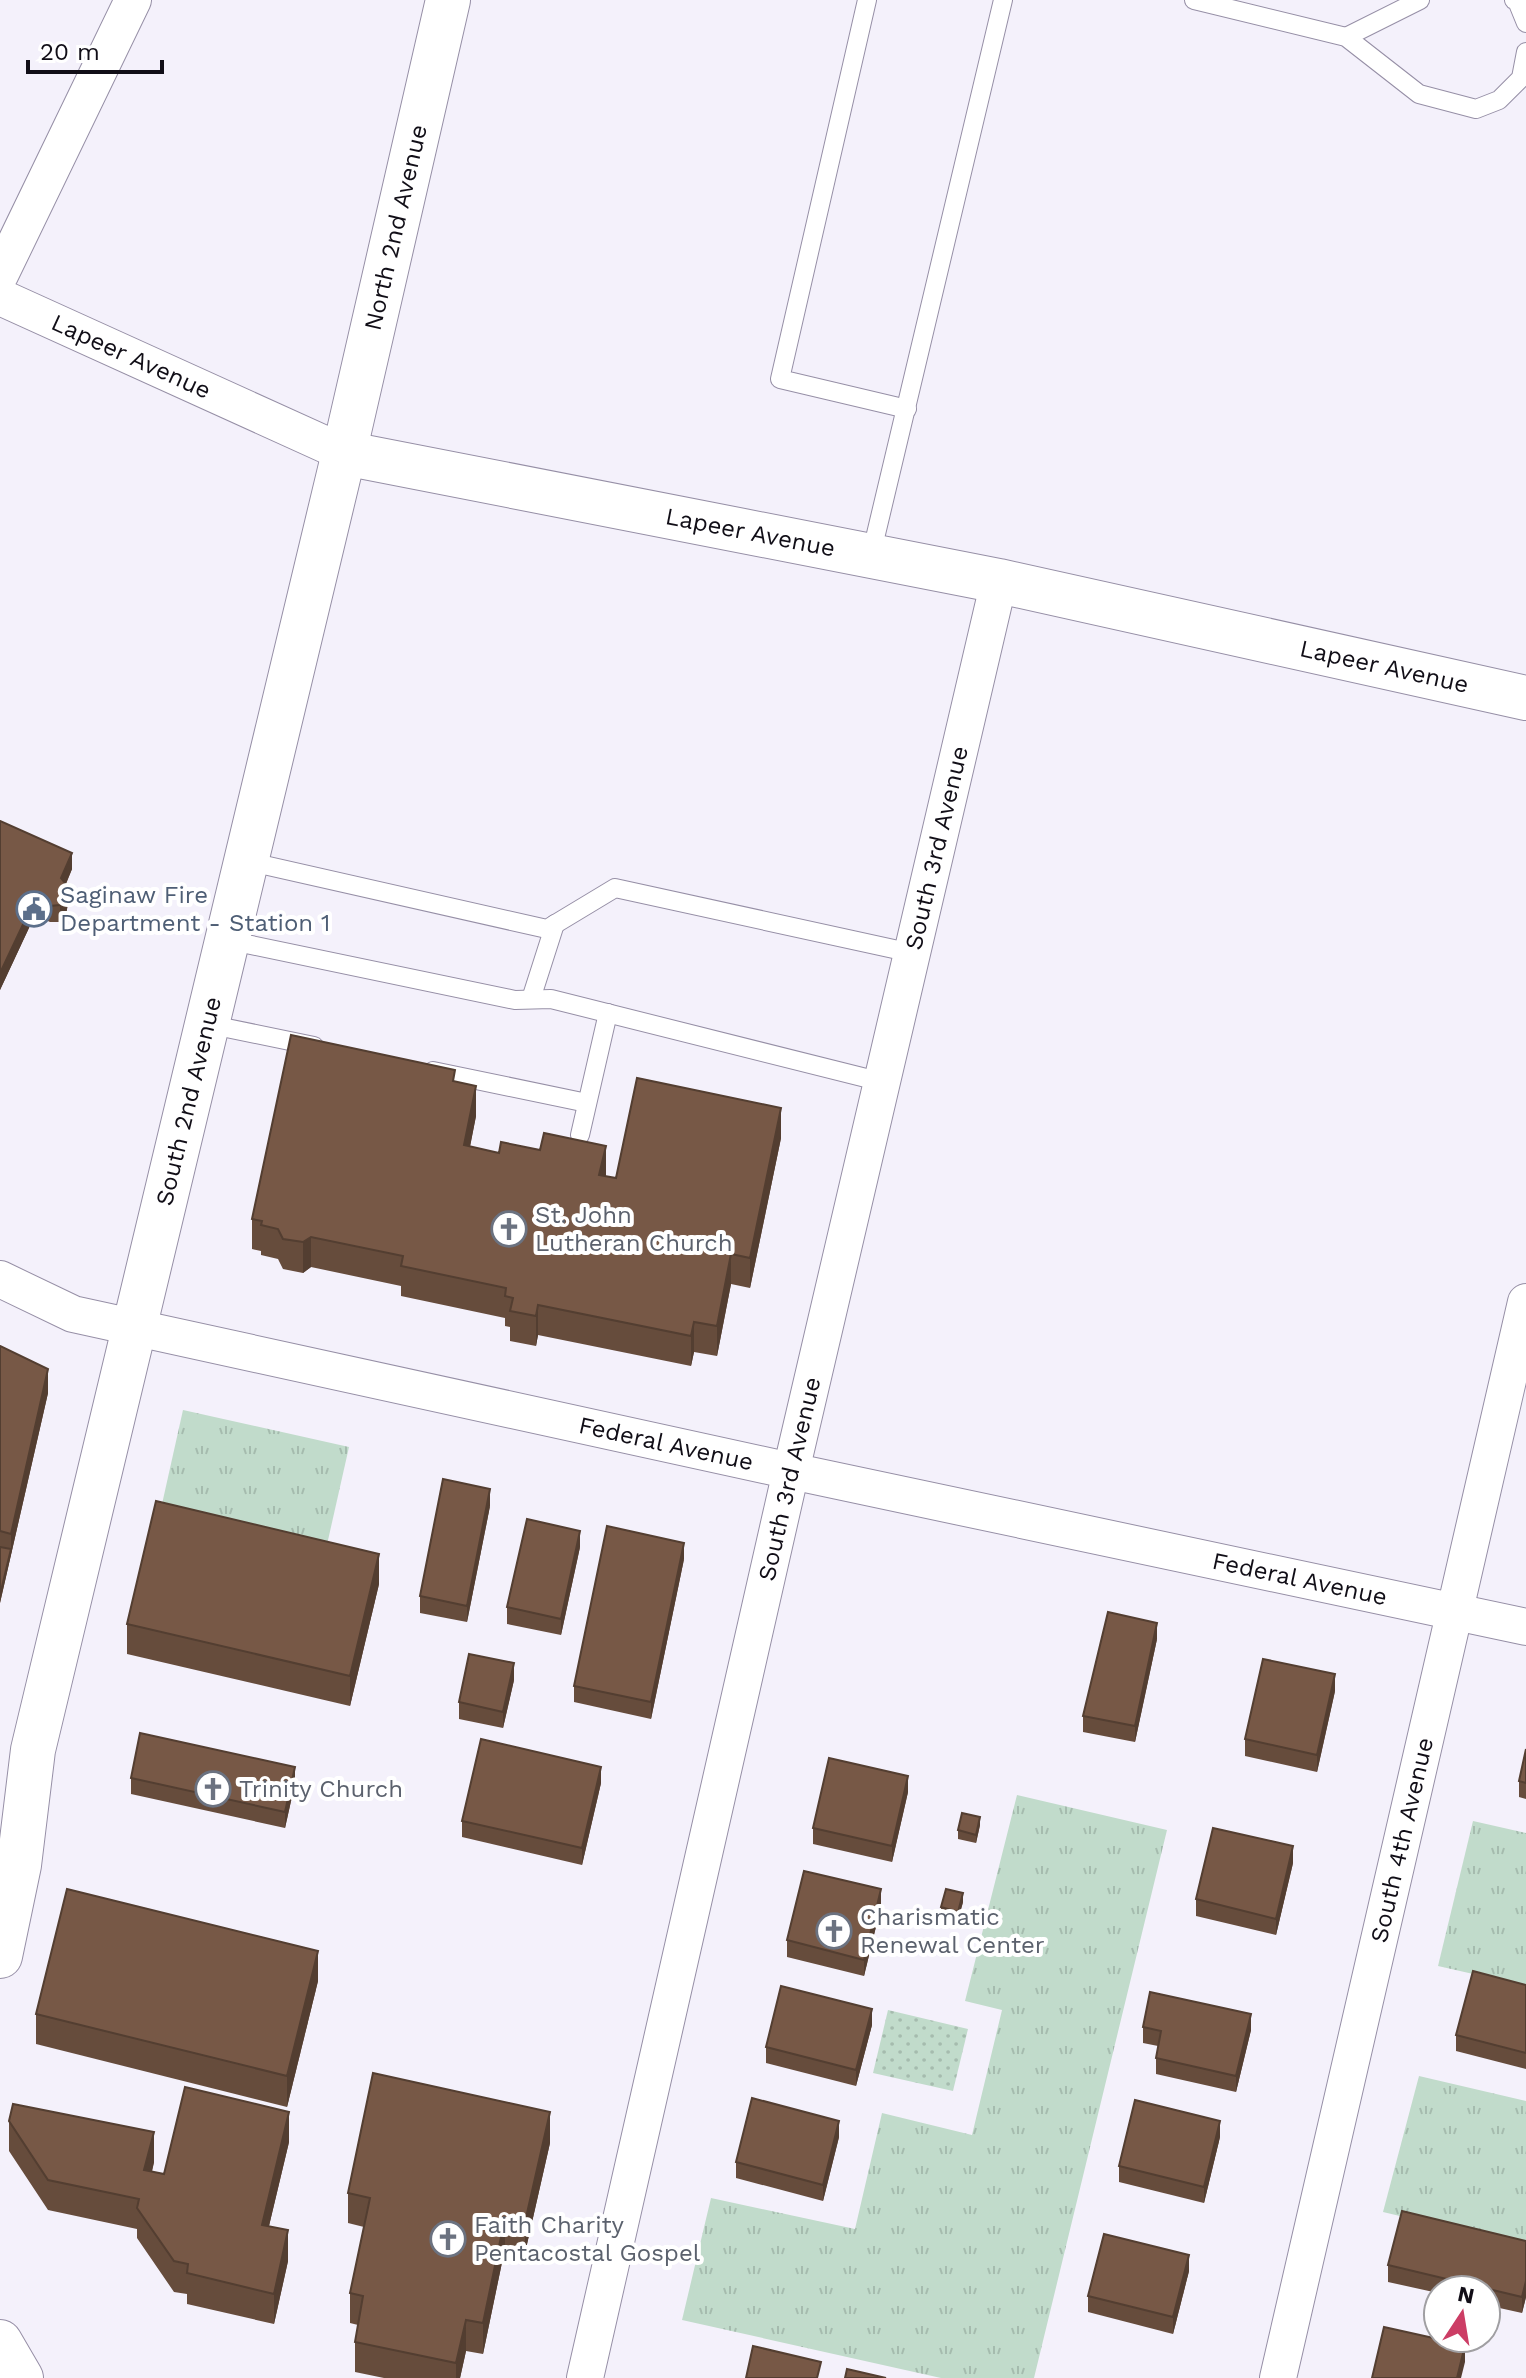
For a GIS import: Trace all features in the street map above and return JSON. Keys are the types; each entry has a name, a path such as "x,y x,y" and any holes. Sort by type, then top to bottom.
{"street":[{"path":"0,275 133,0"},
{"name":"North 2nd Avenue","path":"344,453 448,0"},
{"name":"Lapeer Avenue","path":"0,297 344,453 999,581 1526,698"},
{"name":"South 2nd Avenue","path":"0,1956 19,1865 33,1750 344,453"},
{"name":"South 3rd Avenue","path":"585,2378 791,1471 999,581"},
{"name":"Federal Avenue","path":"0,1279 73,1314 1526,1627"},
{"name":"South 4th Avenue","path":"1278,2378 1526,1302"},
{"name":"South 2nd Avenue","path":"0,1816 33,1750"},
{"path":"0,2342 21,2378"}],"lane":[{"path":"867,0 780,379 907,409"},
{"path":"871,555 1003,0"},
{"path":"1194,0 1346,37 1419,94 1476,109 1499,100 1521,78 1526,52"},
{"path":"1346,37 1420,0"},
{"path":"1514,0 1526,23"},
{"path":"246,861 547,929 615,888 912,953"},
{"path":"531,999 555,924"},
{"path":"227,940 515,1000 551,999 882,1082"},
{"path":"580,1135 608,1013"},
{"path":"207,1024 332,1050"},
{"path":"422,1068 587,1103"}],"green space":[{"path":"183,1410 349,1447 324,1558 158,1522"},
{"path":"1017,1795 1167,1830 1034,2378 941,2378 682,2320 711,2198 855,2229 882,2113 972,2135 1002,2010 965,2001"},
{"path":"1473,1821 1526,1833 1526,1986 1438,1966"},
{"path":"888,2010 968,2029 953,2091 873,2073"},
{"path":"1419,2076 1526,2101 1526,2246 1383,2212"}],"building":[{"name":"Saginaw Fire Department - Station 1","path":"0,821 72,853 61,878 68,887 66,898 60,905 50,906 35,899 0,973"},
{"name":"St. John Lutheran Church","path":"291,1035 455,1070 453,1081 476,1086 464,1145 499,1153 501,1142 540,1150 544,1133 606,1146 599,1175 616,1178 637,1078 781,1108 750,1258 731,1254 717,1326 694,1322 691,1336 538,1305 536,1316 510,1311 513,1298 505,1296 506,1288 401,1266 403,1256 311,1237 303,1242 283,1239 278,1229 252,1219"},
{"path":"0,1346 48,1369 11,1534 0,1531"},
{"path":"443,1479 490,1489 467,1606 420,1596"},
{"path":"156,1501 379,1554 350,1676 127,1624"},
{"path":"527,1519 580,1531 561,1619 507,1607"},
{"path":"607,1526 684,1543 651,1702 574,1686"},
{"path":"0,1547 11,1549 0,1595"},
{"path":"1108,1612 1157,1623 1135,1726 1083,1716"},
{"path":"469,1654 514,1663 503,1712 459,1702"},
{"path":"1263,1659 1335,1674 1317,1755 1245,1739"},
{"name":"Trinity Church","path":"140,1733 295,1767 285,1812 131,1778"},
{"path":"481,1739 601,1767 582,1848 462,1821"},
{"path":"1526,1749 1526,1783 1519,1781"},
{"path":"829,1758 908,1776 892,1846 813,1828"},
{"path":"962,1813 980,1817 976,1835 958,1830"},
{"path":"1213,1828 1293,1846 1276,1919 1196,1899"},
{"name":"Charismatic Renewal Center","path":"804,1871 881,1889 864,1960 787,1940"},
{"path":"67,1889 318,1951 287,2076 36,2014"},
{"path":"946,1889 963,1893 958,1912 941,1907"},
{"path":"1473,1971 1526,1985 1526,2053 1456,2035"},
{"path":"781,1986 872,2009 856,2070 766,2047"},
{"path":"1150,1992 1251,2014 1236,2076 1156,2058 1161,2031 1143,2027"},
{"name":"Faith Charity Pentacostal Gospel","path":"373,2073 550,2112 525,2222 505,2218 483,2323 466,2320 456,2363 355,2342 363,2296 350,2293 370,2198 348,2193"},
{"path":"185,2087 289,2112 262,2225 288,2230 274,2294 187,2273 188,2264 174,2261 137,2208 139,2199 48,2180 9,2121 13,2104 154,2132 144,2170 164,2174"},
{"path":"752,2098 839,2121 823,2185 736,2162"},
{"path":"1135,2100 1220,2121 1204,2187 1119,2166"},
{"path":"1402,2211 1526,2241 1526,2281 1522,2297 1502,2292 1502,2274 1426,2274 1388,2265"},
{"path":"1104,2234 1189,2255 1173,2317 1088,2296"},
{"path":"1384,2327 1422,2335 1422,2354 1463,2354 1457,2378 1372,2378"},
{"path":"753,2346 821,2362 817,2378 746,2378"},
{"path":"847,2369 886,2378 845,2378"}],"place":[{"name":"Saginaw Fire Department - Station 1","path":"34,909"},
{"name":"St. John Lutheran Church","path":"509,1229"},
{"name":"Trinity Church","path":"213,1789"},
{"name":"Charismatic Renewal Center","path":"834,1931"},
{"name":"Faith Charity Pentacostal Gospel","path":"448,2239"}]}
